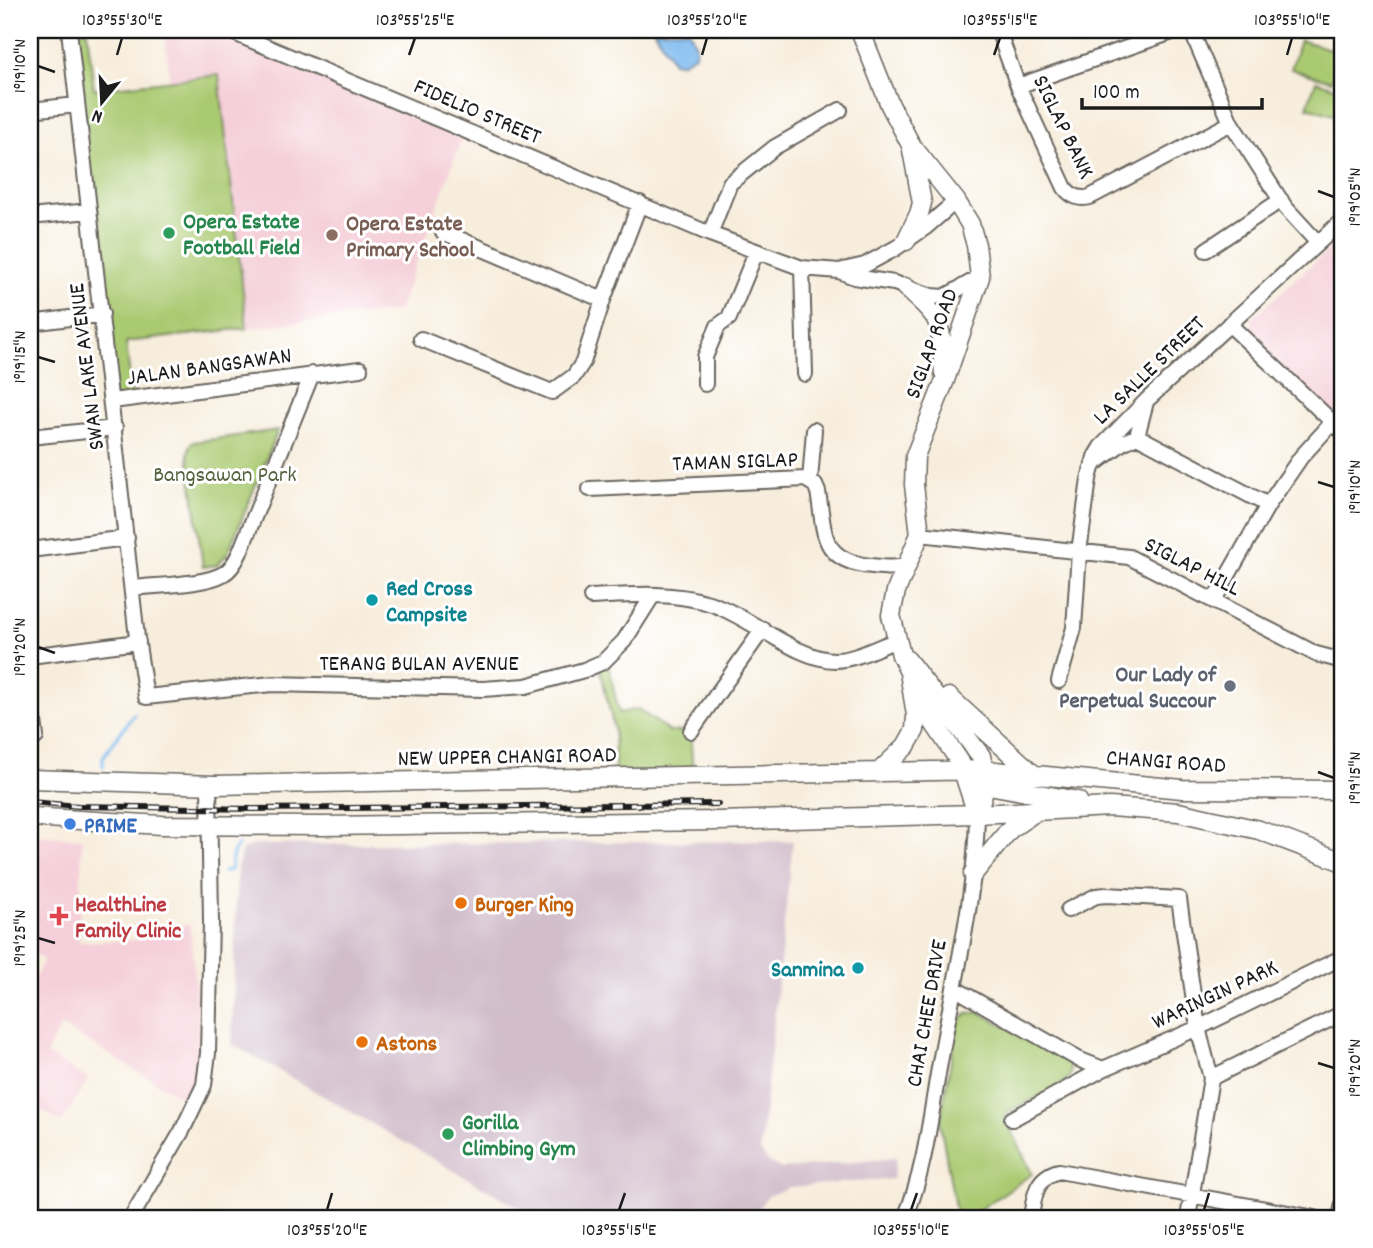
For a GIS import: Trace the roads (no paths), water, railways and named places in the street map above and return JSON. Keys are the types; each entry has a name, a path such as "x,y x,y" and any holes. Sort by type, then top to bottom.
{"main road":[{"name":"SIGLAP ROAD","path":"860,30 890,105 911,145 965,213 973,233 979,277 944,380 919,440 914,465 924,535 896,591 892,623 909,672 911,689 953,749 964,772 977,814"},
{"path":"906,241 922,203 911,145"},
{"path":"905,287 936,316 941,326 944,380"},
{"path":"899,647 981,756 985,776 977,814"},
{"path":"915,667 1032,773"},
{"path":"878,773 906,747 915,730 916,715 911,689"},
{"name":"NEW UPPER CHANGI ROAD","path":"30,779 212,784 964,772 985,776"},
{"name":"CHANGI ROAD","path":"985,776 1032,773 1182,789 1343,790"},
{"path":"985,776 1014,790 1110,807 1178,812 1259,830 1343,862"},
{"path":"30,817 212,826 719,821 977,814 1110,807"},
{"path":"974,874 1010,829 1038,810"}],"street":[{"name":"SWAN LAKE AVENUE","path":"69,30 138,642 145,695 148,697"},
{"name":"FIDELIO STREET","path":"226,30 710,233 802,268 867,272 932,296 943,297 979,277"},
{"name":"SIGLAP BANK","path":"998,30 1018,86 1065,188 1079,198 1090,197 1231,123"},
{"path":"1018,86 1178,30"},
{"path":"1191,30 1231,123 1281,200 1318,243"},
{"path":"30,110 77,105"},
{"path":"710,233 730,183 775,148 840,110"},
{"path":"1206,250 1281,200"},
{"name":"FIDELIO STREET","path":"867,272 956,201"},
{"path":"421,339 552,391 566,383 580,369 640,203"},
{"path":"30,217 89,211"},
{"name":"LA SALLE STREET","path":"1059,681 1074,628 1079,552 1095,457 1107,438 1343,220"},
{"path":"443,232 603,300"},
{"path":"705,384 705,357 718,326 729,318 756,252"},
{"path":"802,268 805,374"},
{"path":"30,323 102,314"},
{"path":"1214,600 1268,505 1301,457 1338,428 1229,324"},
{"name":"JALAN BANGSAWAN","path":"111,401 360,369"},
{"name":"JALAN BANGSAWAN","path":"133,588 208,580 222,575 230,568 240,552 312,374"},
{"path":"1092,467 1137,436 1147,400"},
{"path":"30,437 115,428"},
{"path":"810,481 814,430"},
{"path":"1137,436 1268,505"},
{"name":"TAMAN SIGLAP","path":"590,489 789,478 810,481 818,492 829,545 838,557 848,562 892,569 908,566"},
{"name":"SIGLAP HILL","path":"924,535 1129,557 1316,654 1343,661"},
{"path":"30,550 127,538"},
{"path":"591,597 653,595 683,597 711,604 738,615 813,656 834,660 899,647"},
{"name":"TERANG BULAN AVENUE","path":"148,697 272,684 482,689 526,686 603,662 624,641 653,595"},
{"path":"691,731 762,629"},
{"path":"30,656 138,642"},
{"path":"30,687 36,737"},
{"path":"131,1218 182,1131 204,1084 208,1053 212,784"},
{"name":"CHAI CHEE DRIVE","path":"905,1218 918,1180 954,988 974,874 977,814"},
{"path":"138,1218 187,1135 210,1086 214,1054 218,899 212,826"},
{"path":"1068,910 1096,896 1178,897 1198,1028 1211,1077 1188,1218"},
{"name":"WARINGIN PARK","path":"1012,1119 1103,1069 1198,1028 1343,957"},
{"path":"954,988 1078,1059 1103,1069"},
{"path":"1211,1077 1343,1013"},
{"path":"1031,1218 1039,1183 1049,1174 1059,1171 1315,1218"},
{"path":"1340,1218 1343,1203"}],"water":[{"path":"654,30 689,30 696,45 695,55 681,63 673,62"}],"waterway":[{"path":"103,766 103,757 134,714"},
{"path":"224,872 230,870 233,853 238,845"}],"railway":[{"path":"30,802 79,806 253,809 718,804"}],"place":[{"name":"Opera Estate Football Field","path":"169,233"},
{"name":"Opera Estate Primary School","path":"332,235"},
{"name":"Red Cross Campsite","path":"372,600"},
{"name":"Our Lady of Perpetual Succour","path":"1230,686"},
{"name":"PRIME","path":"70,824"},
{"name":"Burger King","path":"461,903"},
{"name":"HealthLine Family Clinic","path":"59,916"},
{"name":"Sanmina","path":"858,968"},
{"name":"Astons","path":"362,1042"},
{"name":"Gorilla Climbing Gym","path":"448,1134"}],"park label":[{"name":"Bangsawan Park","path":"225,473"}]}
